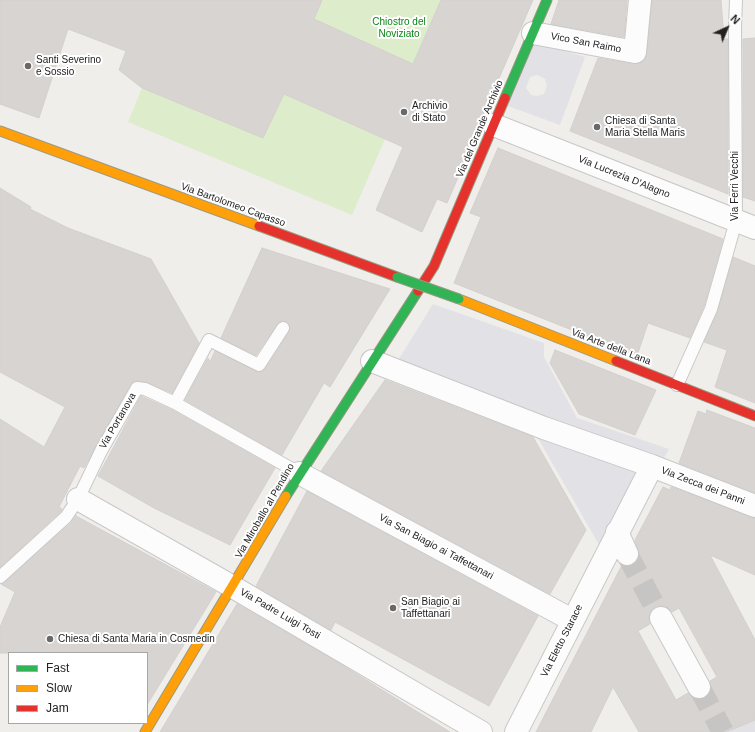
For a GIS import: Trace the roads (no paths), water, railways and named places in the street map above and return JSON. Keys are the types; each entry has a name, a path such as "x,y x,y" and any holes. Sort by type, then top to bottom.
{"street":[{"name":"Via del Grande Archivio","path":"409,303 434,266 547,0"},
{"name":"Vico San Raimo","path":"533,33 635,52 640,0"},
{"name":"Via Lucrezia D'Alagno","path":"494,125 746,225"},
{"name":"Via Bartolomeo Capasso","path":"0,132 460,299"},
{"name":"Via Arte della Lana","path":"460,299 755,416"},
{"name":"Via Miroballo al Pendino","path":"145,732 233,587 299,473 409,303"},
{"name":"Via Zecca dei Panni","path":"372,361 755,506"},
{"name":"Via Eletto Starace","path":"516,732 572,620 618,545 652,466"},
{"name":"Via San Biagio ai Taffettanari","path":"299,473 572,620"},
{"name":"Via Padre Luigi Tosti","path":"78,499 233,587 481,732"},
{"path":"661,618 699,688"}],"lane":[{"name":"Via Ferri Vecchi","path":"677,385 746,225 734,27 736,0"},
{"path":"174,403 209,340 260,365 283,328"},
{"name":"Via Portanova","path":"0,577 66,517 78,499 101,451 137,388 145,389 174,403 299,473"}],"tunnel":[{"path":"627,554 661,618"},
{"path":"699,687 723,732"}],"place":[{"name":"Santi Severino e Sossio","path":"28,66"},
{"name":"Archivio di Stato","path":"404,112"},
{"name":"Chiesa di Santa Maria Stella Maris","path":"597,127"},
{"name":"San Biagio ai Taffettanari","path":"393,608"},
{"name":"Chiesa di Santa Maria in Cosmedin","path":"50,639"}],"park label":[{"name":"Chiostro del Noviziato","path":"399,28"}]}
